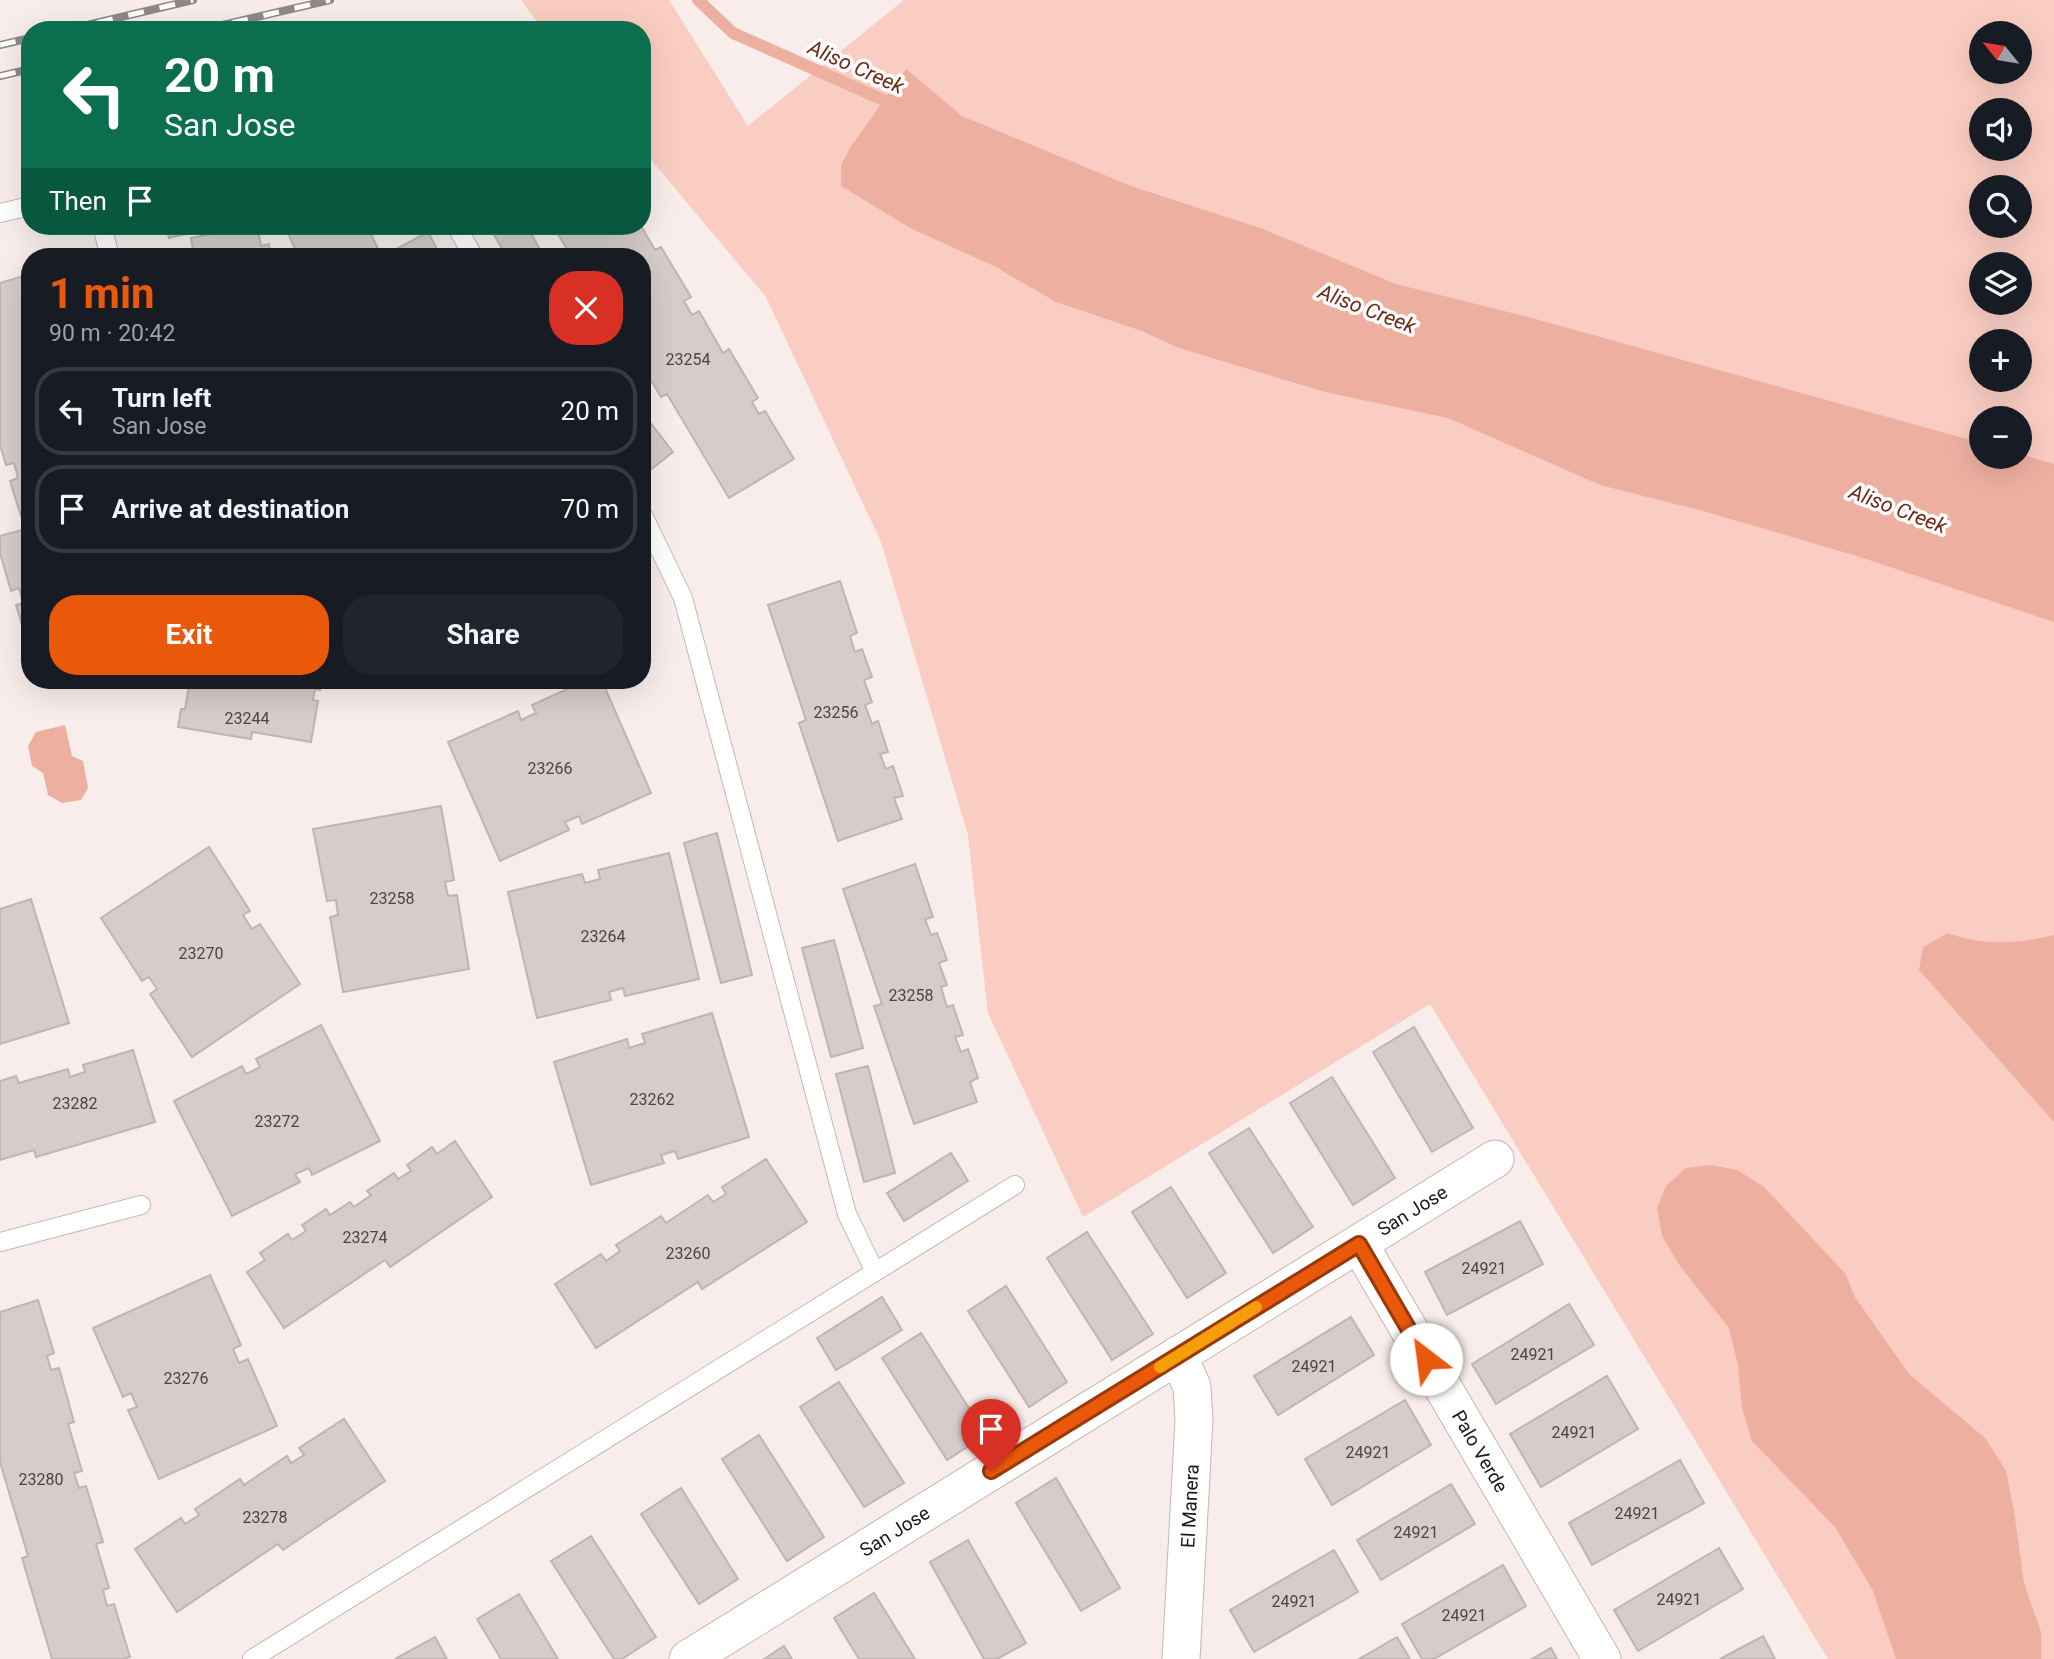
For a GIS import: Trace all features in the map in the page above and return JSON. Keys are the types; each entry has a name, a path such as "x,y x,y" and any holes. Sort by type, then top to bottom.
{"street":[{"name":"San Jose","path":"688,1659 1495,1159"},
{"name":"Palo Verde","path":"1359,1244 1602,1659"},
{"name":"El Manera","path":"1178,1355 1192,1387 1194,1420 1181,1659"}],"lane":[{"path":"0,213 21,208"},
{"path":"651,532 683,598 847,1214 875,1272"},
{"path":"252,1659 1015,1185"},
{"path":"0,1242 141,1205"}],"shaded area":[{"path":"521,0 669,0 748,126 904,0 2054,0 2054,1659 1828,1659 1430,1004 1083,1217 988,1013 968,835 881,542 766,297 651,160 651,21 536,21"}],"water":[{"path":"906,69 962,116 1131,186 1263,229 1396,284 1532,318 1969,440 1969,469 2032,469 2032,458 2054,464 2054,622 1857,556 1703,511 1600,485 1448,418 1325,392 1176,347 1142,331 1056,302 994,266 912,229 841,186 841,165"},
{"path":"65,725 72,756 83,761 88,788 81,800 62,803 48,795 43,773 32,766 28,746 36,732"},
{"path":"1948,933 1987,942 2027,940 2054,935 2054,1122 1919,970 1923,947"},
{"path":"1712,1165 1737,1170 1764,1187 1845,1273 1855,1297 1909,1374 1985,1438 2006,1471 2024,1583 2041,1632 2041,1659 1896,1659 1873,1591 1835,1527 1752,1441 1742,1408 1738,1365 1729,1328 1680,1266 1662,1236 1657,1208 1666,1186 1686,1168"}],"building":[{"path":"206,235 259,235 261,246 269,244 270,248 193,248 191,238"},
{"path":"289,235 371,235 378,248 295,248"},
{"path":"422,235 430,235 436,248 398,248"},
{"path":"494,235 532,235 539,248 502,248"},
{"path":"559,235 646,235 655,250 661,247 691,297 684,301 692,315 699,311 723,353 729,349 758,398 752,402 759,414 765,411 794,459 729,498 667,394 661,397 651,380 651,248 566,248"},
{"path":"21,277 21,516 10,481 18,478 14,463 6,465 0,445 0,283"},
{"path":"651,424 673,452 651,469"},
{"path":"21,530 21,596 19,588 11,591 0,553 0,536"},
{"path":"840,581 857,633 850,636 855,652 862,649 872,677 864,680 872,702 865,705 872,724 878,721 888,752 880,754 886,769 893,766 903,796 894,798 902,819 838,841 799,723 806,720 768,605"},
{"path":"21,604 21,622 16,605"},
{"path":"189,689 315,689 313,700 318,701 311,742 252,732 251,739 178,727 181,709 185,709"},
{"path":"567,689 606,689 651,793 582,824 579,816 565,822 569,830 500,861 448,742 518,711 521,720 536,713 532,705"},
{"path":"441,806 454,880 445,882 448,896 457,895 469,969 343,992 330,917 338,915 336,900 327,901 313,829"},
{"path":"717,833 752,975 721,983 684,843"},
{"path":"209,847 250,911 243,915 252,929 260,924 300,984 192,1057 150,994 157,989 149,977 142,981 101,918"},
{"path":"669,853 699,979 625,996 623,988 609,992 611,1000 537,1018 508,892 582,874 585,883 600,879 598,870"},
{"path":"915,864 933,917 925,919 931,935 937,933 947,960 939,963 947,985 941,987 947,1007 953,1005 963,1035 955,1037 961,1052 968,1049 978,1078 970,1082 977,1102 914,1124 874,1006 882,1004 843,889"},
{"path":"31,899 69,1023 0,1044 0,909"},
{"path":"834,940 863,1048 831,1057 802,948"},
{"path":"712,1013 749,1137 678,1159 675,1151 661,1155 664,1163 591,1185 554,1062 627,1039 629,1048 645,1043 642,1034"},
{"path":"321,1025 380,1141 312,1175 309,1168 295,1174 300,1182 232,1216 174,1101 242,1066 246,1074 260,1067 256,1059"},
{"path":"1414,1027 1473,1128 1432,1152 1373,1052"},
{"path":"133,1050 155,1122 36,1157 34,1150 0,1160 0,1081 16,1076 19,1083 68,1069 70,1077 85,1072 83,1065"},
{"path":"868,1066 895,1173 864,1182 836,1074"},
{"path":"1332,1077 1395,1178 1353,1205 1290,1103"},
{"path":"1249,1128 1313,1227 1273,1253 1209,1153"},
{"path":"455,1141 492,1197 390,1267 385,1260 284,1328 247,1272 265,1260 260,1253 288,1234 292,1240 306,1231 302,1225 326,1209 330,1215 350,1202 354,1207 371,1195 367,1191 394,1173 398,1179 411,1171 407,1165 432,1147 437,1154"},
{"path":"951,1153 968,1181 904,1221 887,1193"},
{"path":"766,1159 807,1222 702,1289 698,1282 596,1348 555,1284 601,1254 606,1261 620,1251 616,1245 661,1216 666,1223 708,1195 713,1202 726,1194 722,1187"},
{"path":"1171,1187 1226,1273 1187,1298 1132,1212"},
{"path":"1520,1221 1543,1264 1447,1315 1425,1272"},
{"path":"1087,1232 1153,1334 1112,1360 1047,1258"},
{"path":"210,1275 241,1345 233,1349 239,1363 248,1359 277,1426 159,1479 128,1410 137,1407 131,1393 123,1397 93,1328"},
{"path":"1006,1286 1067,1382 1029,1407 968,1311"},
{"path":"882,1297 902,1330 836,1370 817,1338"},
{"path":"38,1300 54,1353 47,1356 51,1370 59,1368 74,1422 68,1424 82,1471 74,1473 79,1488 86,1486 103,1542 96,1544 109,1588 103,1590 107,1606 114,1604 130,1657 122,1659 52,1659 22,1558 28,1556 0,1462 0,1312"},
{"path":"1569,1304 1594,1345 1496,1404 1472,1364"},
{"path":"1351,1317 1374,1355 1278,1415 1254,1376"},
{"path":"921,1333 986,1435 947,1460 882,1358"},
{"path":"1607,1376 1638,1429 1541,1487 1510,1434"},
{"path":"839,1382 904,1483 864,1507 800,1407"},
{"path":"1405,1400 1431,1445 1332,1505 1305,1459"},
{"path":"344,1419 385,1481 283,1550 278,1544 177,1612 135,1549 181,1518 185,1524 199,1515 195,1509 240,1479 244,1485 287,1456 291,1463 304,1455 299,1448"},
{"path":"759,1435 824,1537 787,1561 722,1459"},
{"path":"1680,1460 1704,1503 1592,1565 1569,1523"},
{"path":"1056,1478 1120,1588 1081,1611 1016,1503"},
{"path":"1451,1484 1475,1524 1381,1580 1357,1540"},
{"path":"681,1488 738,1579 699,1604 641,1514"},
{"path":"591,1536 656,1637 622,1659 614,1659 551,1561"},
{"path":"968,1540 1026,1643 997,1659 984,1659 930,1562"},
{"path":"1719,1548 1743,1589 1638,1651 1614,1610"},
{"path":"1334,1550 1358,1592 1254,1652 1230,1610"},
{"path":"1503,1565 1526,1606 1434,1659 1422,1659 1402,1624"},
{"path":"874,1593 915,1659 859,1659 834,1618"},
{"path":"519,1594 558,1659 501,1659 477,1619"},
{"path":"1763,1636 1775,1659 1720,1659"},
{"path":"435,1637 447,1659 395,1659"},
{"path":"1397,1637 1410,1659 1359,1659"},
{"path":"784,1646 792,1659 764,1659"},
{"path":"1551,1648 1557,1659 1532,1659"}],"waterway":[{"name":"Aliso Creek","path":"698,0 733,33 897,106"}],"railway":[{"path":"104,21 193,0"},
{"path":"240,21 330,0"},
{"path":"0,45 21,40"},
{"path":"0,76 21,71"}],"slow traffic":[{"path":"1160,1367 1256,1307"}],"route":[{"path":"991,1471 1359,1244 1426,1359"}]}
